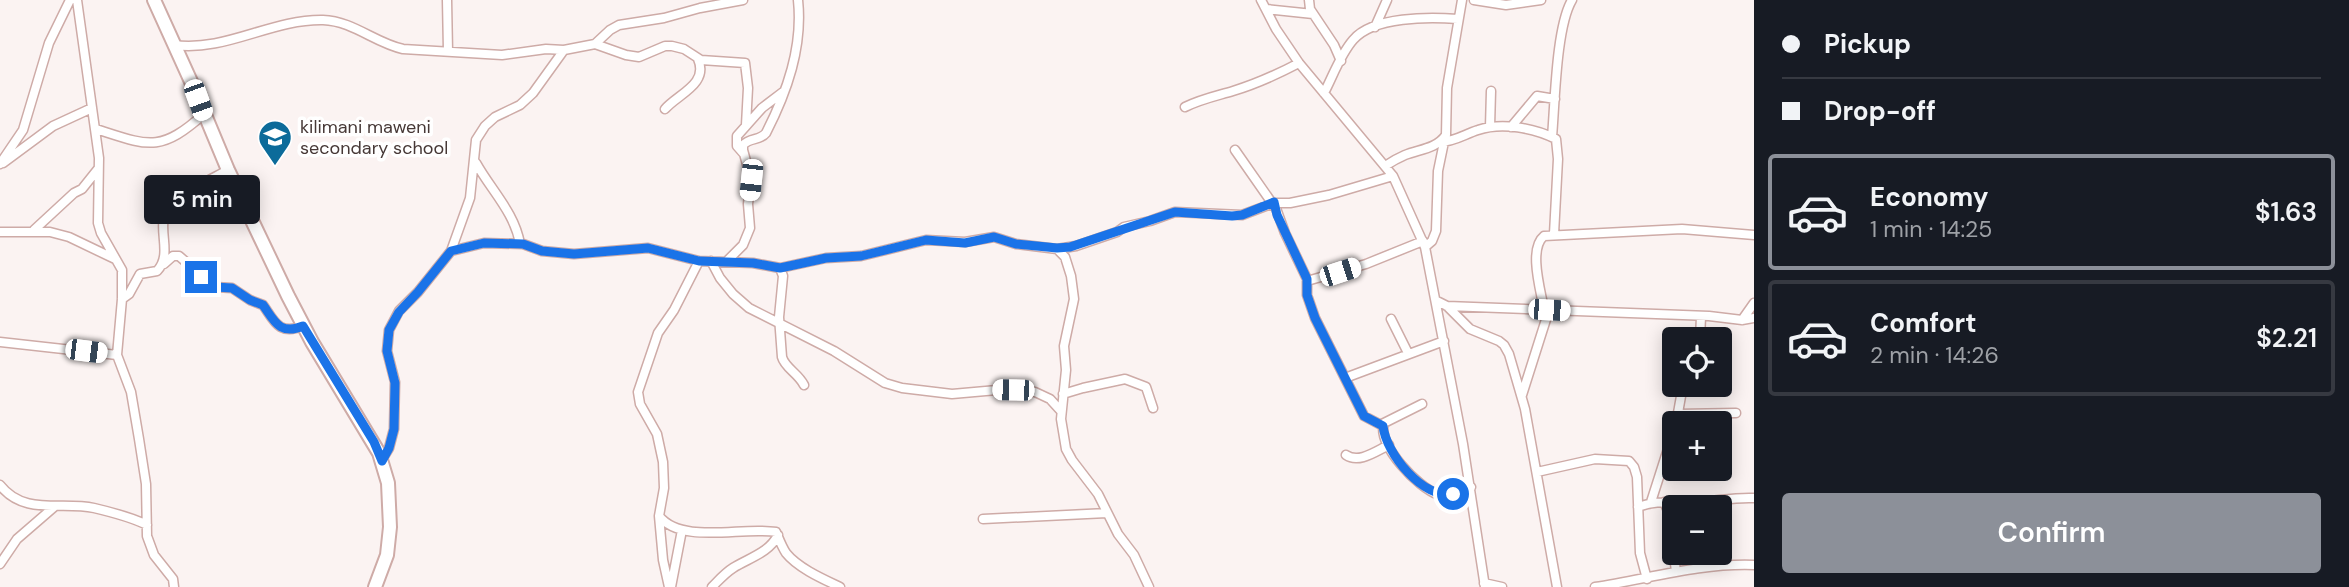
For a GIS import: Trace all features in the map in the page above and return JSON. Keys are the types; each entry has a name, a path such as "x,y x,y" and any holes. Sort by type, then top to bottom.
{"street":[{"path":"0,164 23,130 49,43 70,0"},
{"path":"78,0 96,129 98,223 105,242 119,262 123,279 117,355 131,392 146,484 147,536 151,550 173,579 174,587"},
{"path":"154,0 228,170 303,326 374,442 382,461 388,483 390,527 387,555 375,587"},
{"path":"447,0 448,51"},
{"path":"595,44 610,30 619,26 743,0"},
{"path":"727,261 743,245 750,228 748,204 751,180 744,145 749,140 761,138 766,134 794,66 798,40 798,0"},
{"path":"1261,0 1299,63 1393,176 1424,244 1471,486 1484,585 1502,587"},
{"path":"1309,0 1313,14 1334,45 1340,61"},
{"path":"1375,27 1387,0"},
{"path":"1307,281 1432,241 1436,231 1442,142 1448,128 1447,88 1462,0"},
{"path":"1474,0 1506,5 1541,0"},
{"path":"1552,137 1563,23 1572,0"},
{"path":"1266,9 1313,14"},
{"path":"1324,93 1351,41 1358,35 1375,27 1413,18 1458,19"},
{"path":"174,45 194,47 216,44 293,22 321,20 352,26 392,47 502,55 546,49 564,50 595,44 639,57 665,46 672,46 710,62 745,64 748,88 746,125"},
{"path":"382,461 394,429 395,383 387,351 389,330 399,312 451,251 470,198 476,141 485,126 501,113 526,101 547,77 556,58 564,50"},
{"path":"665,109 688,92 694,83 700,72 698,59"},
{"path":"1185,107 1204,98 1266,79 1299,63"},
{"path":"745,155 737,146 736,139 762,108 785,90"},
{"path":"1490,127 1491,91"},
{"path":"1511,127 1537,96 1555,99"},
{"path":"0,164 13,158 34,138 53,126 92,108"},
{"path":"96,129 141,142 159,143 175,137 204,114"},
{"path":"1385,166 1405,155 1490,127 1511,127 1552,137 1556,139 1558,159 1554,234"},
{"path":"1235,150 1273,203 1307,281 1307,295 1315,318 1364,416 1383,426 1389,444 1404,470 1439,495 1453,494 1471,486"},
{"path":"474,160 488,185 505,205 520,244"},
{"path":"34,230 74,193 82,189 98,169"},
{"path":"162,266 165,248 162,228 169,208 186,194 228,170"},
{"path":"451,251 484,243 520,244 542,251 574,254 648,248 699,261 753,263 780,268 826,258 861,256 926,240 965,243 998,237 1016,244 1057,248 1076,246 1124,227 1175,212 1242,215 1273,203 1318,198 1393,176"},
{"path":"1522,395 1546,310 1538,270 1537,245 1544,236 1682,229 1754,235"},
{"path":"0,232 34,230 63,235 133,270 147,272 158,271 173,256 180,256 215,287 232,288 263,305 276,324 292,329 303,326"},
{"path":"1057,248 1065,257 1074,299 1065,336 1062,431 1069,456 1098,494 1118,534 1134,555 1149,587"},
{"path":"670,587 663,560 659,516 664,488 663,462 657,434 640,404 638,392 658,333 674,310 699,261"},
{"path":"711,261 720,278 742,303 834,351 886,383 902,388 952,394 997,390 1035,392 1050,399 1061,411"},
{"path":"780,268 783,276 780,325 784,362 796,372 804,385"},
{"path":"122,299 130,294 137,277 147,272"},
{"path":"1437,301 1447,306 1466,327 1504,345 1522,395 1557,587"},
{"path":"1742,320 1754,303"},
{"path":"1447,306 1742,320 1754,318"},
{"path":"1701,316 1701,327"},
{"path":"1391,319 1408,353"},
{"path":"1345,378 1444,341"},
{"path":"0,342 117,355"},
{"path":"1063,394 1130,379 1146,387 1153,408"},
{"path":"1383,426 1389,420 1423,404"},
{"path":"1732,414 1736,413"},
{"path":"1346,455 1359,458 1389,444"},
{"path":"1537,472 1595,459 1629,461 1637,477 1640,552 1651,581"},
{"path":"1651,502 1662,467"},
{"path":"0,485 18,500 54,507 66,505 94,508 147,525"},
{"path":"1732,498 1754,498"},
{"path":"1638,507 1651,502 1662,502"},
{"path":"0,565 17,539 54,507"},
{"path":"984,519 1107,513"},
{"path":"659,516 682,530 776,532 787,553 824,581 840,587"},
{"path":"670,587 682,530"},
{"path":"712,587 731,569 753,559 774,542 778,535"},
{"path":"1595,587 1651,581 1676,572 1737,564 1754,565"},
{"path":"1675,565 1676,572"}],"place":[{"name":"kilimani maweni secondary school","path":"275,167"}],"route":[{"path":"201,277 215,287 232,288 263,305 276,324 292,329 303,326 374,442 382,461 394,429 395,383 387,351 389,330 393,319 451,251 484,243 523,244 551,253 584,254 648,248 669,251 699,261 753,263 780,268 826,258 861,256 926,240 965,243 998,237 1016,244 1070,247 1175,212 1242,215 1274,202 1277,215 1307,279 1307,295 1315,318 1364,416 1383,426 1397,461 1410,476 1439,495 1453,494"}]}
